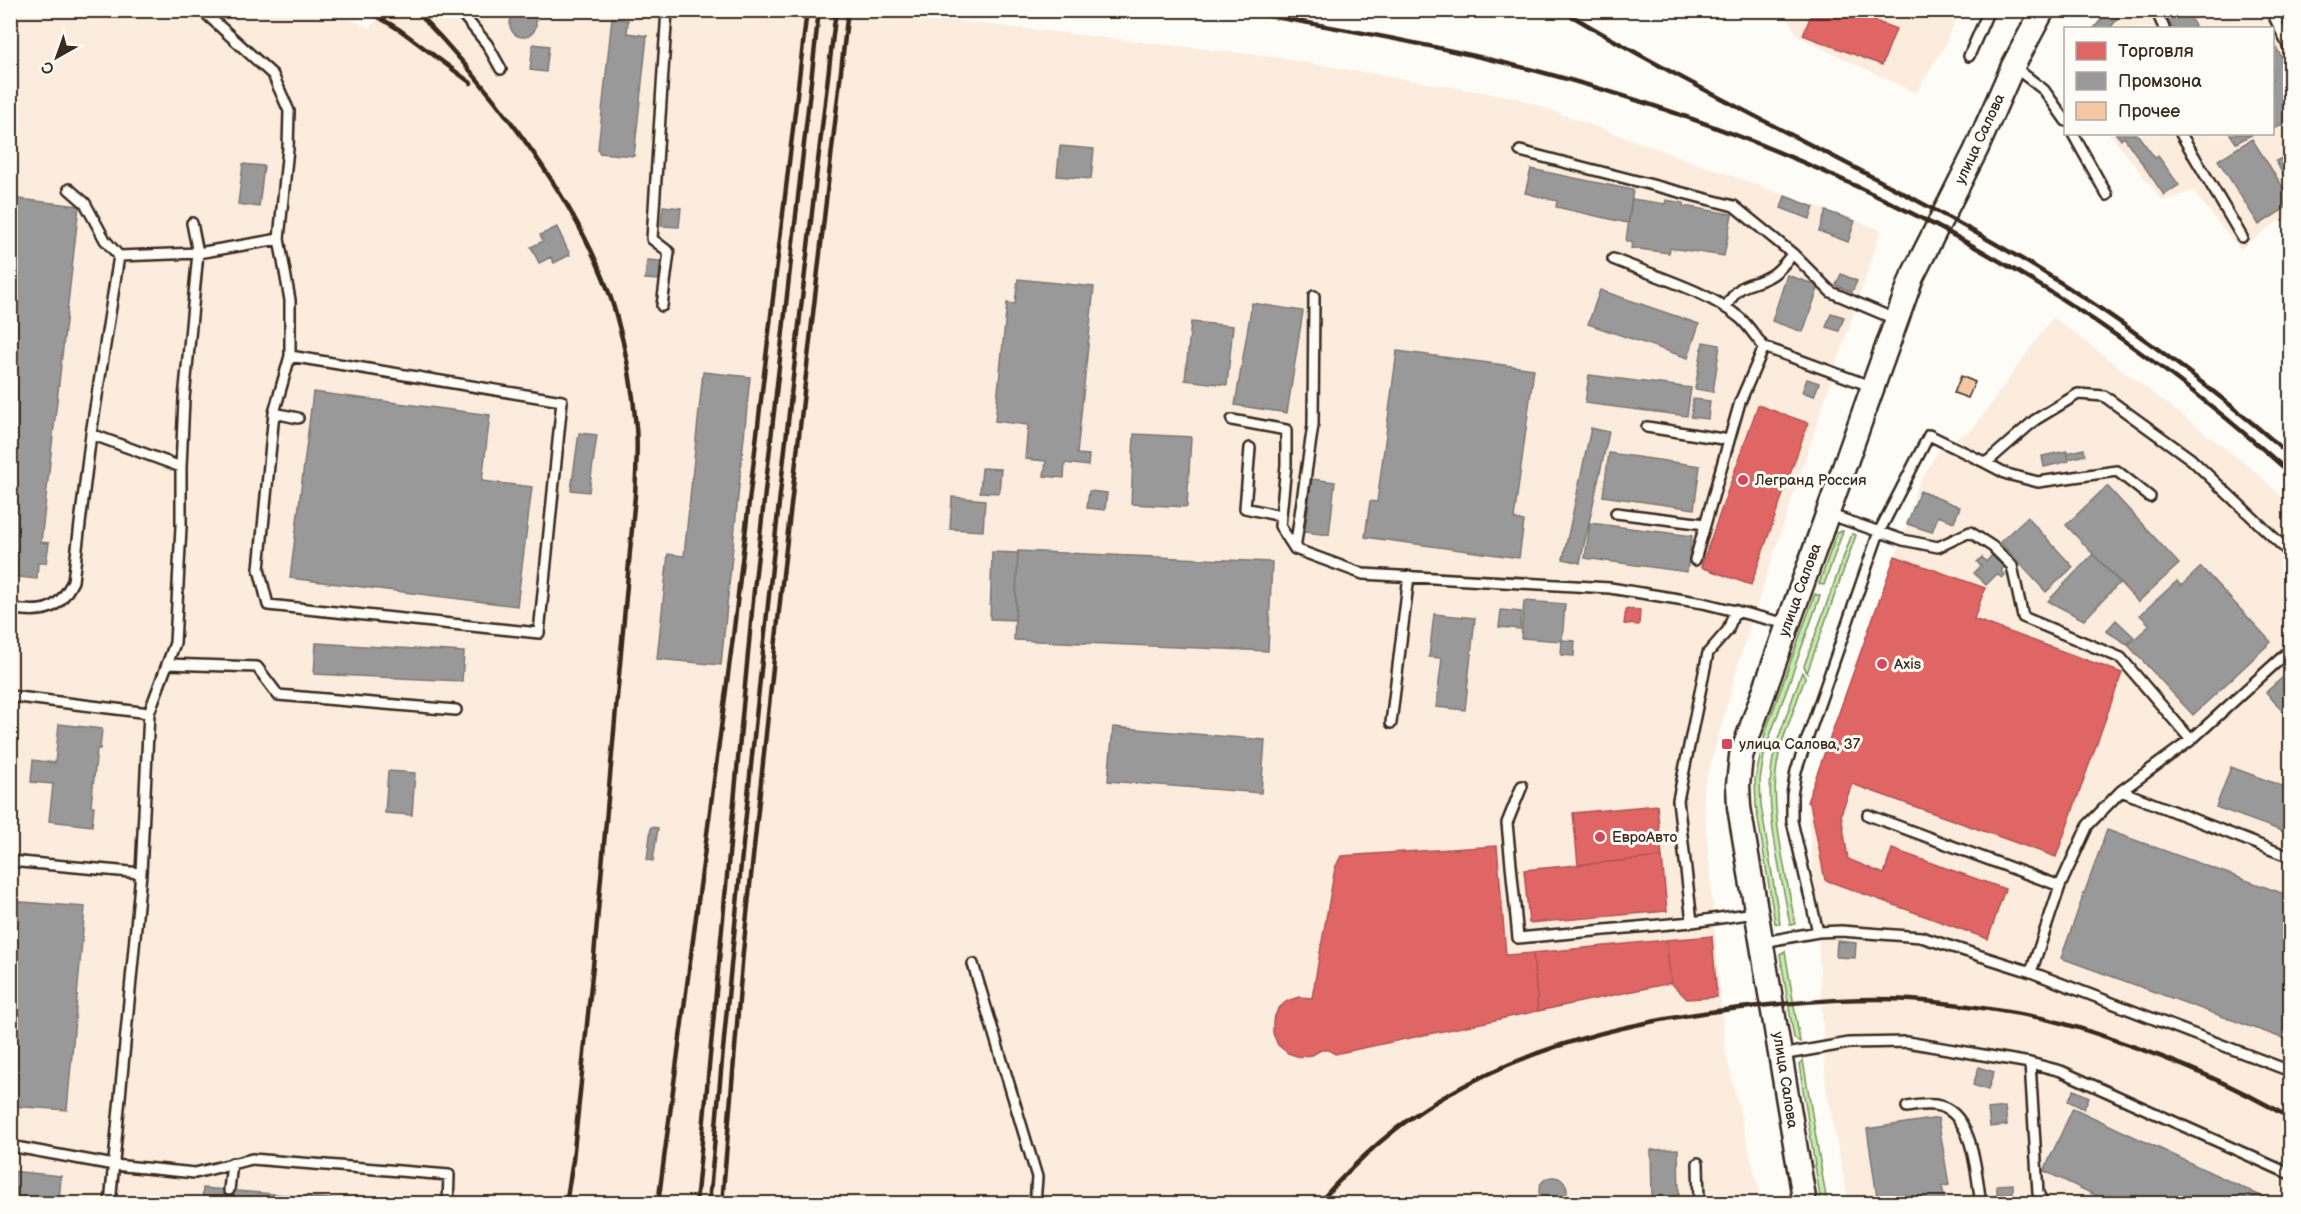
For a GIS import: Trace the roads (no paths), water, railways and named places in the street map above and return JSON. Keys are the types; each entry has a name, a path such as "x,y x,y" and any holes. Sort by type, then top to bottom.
{"street":[{"name":"улица Салова","path":"1806,1203 1739,807 1739,771 1744,745 1912,277 1976,150 2013,66 2043,10"}],"lane":[{"path":"459,10 487,44 501,69"},
{"path":"662,306 669,252 652,239 667,10"},
{"path":"1969,56 1989,10"},
{"path":"2156,10 2164,27"},
{"path":"2271,10 2290,50"},
{"path":"203,11 273,75 289,111 288,148 279,239 290,300 290,356 273,413 259,569 268,605 539,633 562,401 290,356"},
{"path":"2013,66 2038,84 2064,118"},
{"path":"2074,135 2107,195"},
{"path":"2182,135 2242,237"},
{"path":"1520,151 1734,206 1793,254 1831,292 1897,320"},
{"path":"69,189 85,203 105,240 119,256"},
{"path":"110,1203 141,873 149,713 175,643 182,527 180,467 184,399 198,253 192,223"},
{"path":"119,256 198,253 279,239"},
{"path":"1726,307 1734,293 1743,286 1772,275 1793,254"},
{"path":"10,609 36,611 55,606 68,592 74,581 91,434 119,256"},
{"path":"1613,259 1708,297 1726,307 1743,320 1764,347 1873,387"},
{"path":"1295,549 1312,425 1314,296"},
{"path":"1695,560 1740,402 1764,347"},
{"path":"1986,463 2035,420 2078,394 2104,396 2192,459 2290,553"},
{"path":"273,413 298,418"},
{"path":"1232,420 1286,430 1286,465 1280,526 1295,549 1363,574 1610,588 1703,603 1788,624"},
{"path":"1647,427 1729,440"},
{"path":"91,434 180,467"},
{"path":"1818,932 1792,821 1792,795 1796,771 1879,532 1929,435 2007,474 2038,482 2117,471 2150,497"},
{"path":"1250,448 1245,508 1281,516"},
{"path":"1616,513 1706,524"},
{"path":"1827,513 1903,540 1938,547 1970,532 1993,547 2012,566 2023,617 2121,658 2191,740"},
{"path":"1391,723 1409,576"},
{"path":"1692,922 1678,800 1708,653 1728,630 1735,610"},
{"path":"2031,972 2060,886 2088,825 2121,791 2191,740 2290,650"},
{"path":"167,664 257,667 278,695 456,710"},
{"path":"10,696 149,713"},
{"path":"1522,786 1507,823 1518,938 1692,922 1758,912"},
{"path":"2121,791 2290,857"},
{"path":"1868,815 2060,886"},
{"path":"10,861 141,873"},
{"path":"1763,942 1818,932 1841,931 1921,937 2031,972 2290,1071"},
{"path":"973,964 1037,1177 1035,1203"},
{"path":"1781,1055 1849,1043 1907,1042 2030,1063 2061,1071 2290,1174"},
{"path":"2030,1063 2038,1193 2044,1203"},
{"path":"1907,1107 1937,1105 1950,1112 1963,1125 1970,1139 1981,1203"},
{"path":"10,1146 114,1165 195,1173 252,1159 449,1174 448,1203"},
{"path":"229,1190 232,1163"},
{"path":"1698,1163 1699,1203"}],"railway":[{"path":"367,10 400,30 471,83"},
{"path":"415,10 504,112 558,191 581,231 601,271 615,311 626,354 633,398 637,444 635,495 594,956 573,1160 566,1204"},
{"path":"658,1204 733,637 807,10"},
{"path":"696,1204 754,590 819,10"},
{"path":"709,1204 768,607 836,10"},
{"path":"722,1204 743,952 781,592 848,10"},
{"path":"1234,10 1440,48 1563,78 1663,109 1761,145 1857,187 1949,233 2039,285 2126,342 2210,405 2290,473"},
{"path":"1562,10 1678,76 1916,200 2032,265 2100,308 2165,354 2290,455"},
{"path":"1318,1204 1360,1160 1408,1120 1442,1098 1519,1060 1559,1046 1642,1024 1769,1005 1893,999 1977,1007 2042,1018 2099,1034 2184,1066 2248,1095 2290,1118"}],"place":[{"name":"Легранд Россия","path":"1743,480"},
{"name":"Axis","path":"1882,664"},
{"name":"улица Салова, 37","path":"1727,744"},
{"name":"ЕвроАвто","path":"1600,837"}]}
